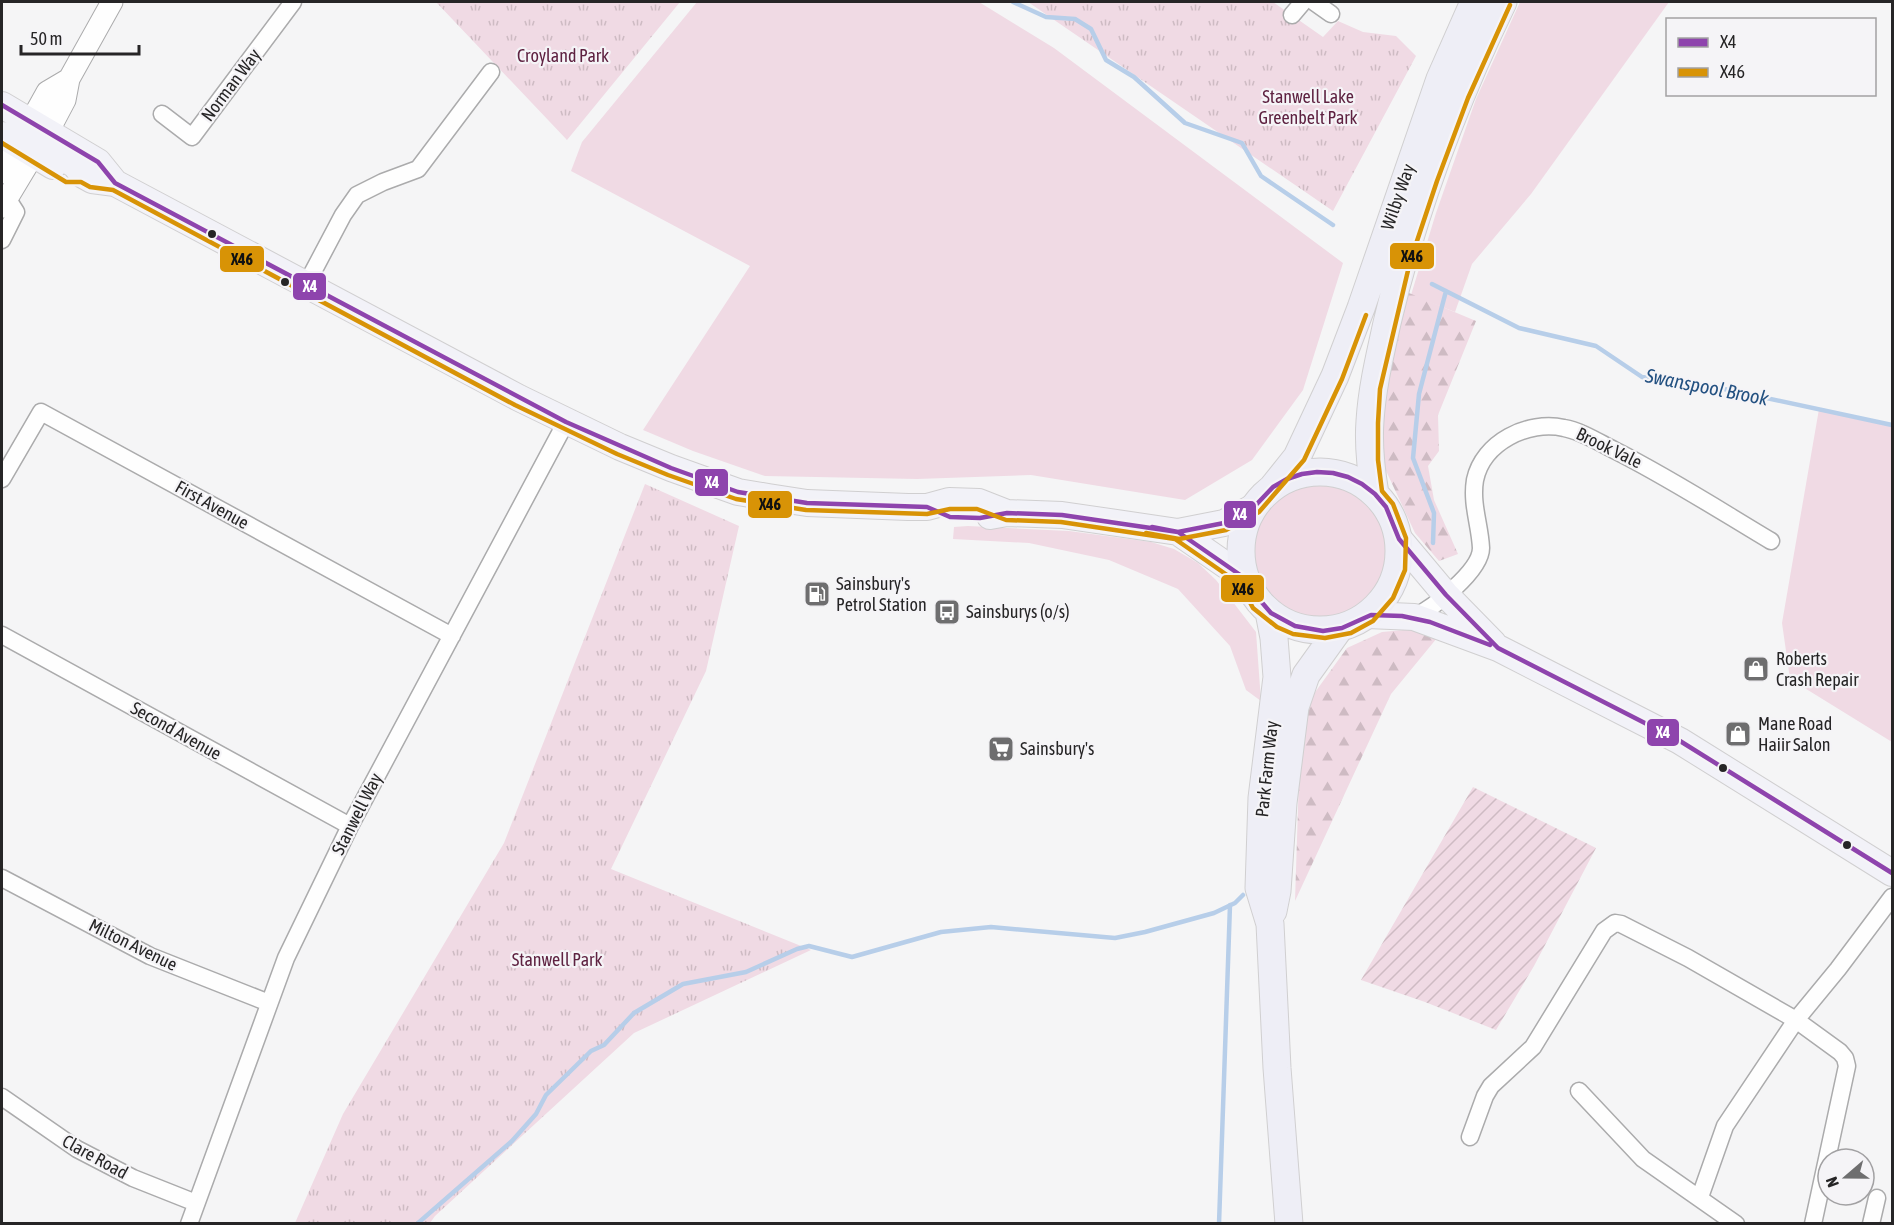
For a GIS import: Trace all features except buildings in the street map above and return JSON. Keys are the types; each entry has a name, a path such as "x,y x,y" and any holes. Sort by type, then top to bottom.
{"highway":[{"name":"Wilby Way","path":"1273,487 1297,457 1335,376 1361,309 1404,178 1440,79 1474,2"},
{"name":"Wilby Way","path":"1375,494 1370,461 1373,388 1403,260 1461,95 1503,2"},
{"path":"1333,473 1348,477 1375,494 1386,507 1399,539 1398,568 1394,582 1378,606 1368,615 1339,629 1324,631 1302,629 1281,621 1269,612 1251,591 1246,579 1241,550 1247,521 1254,507 1273,487 1302,474 1333,473"},
{"name":"Park Farm Way","path":"1269,612 1274,638 1276,677 1262,798 1259,888 1270,924 1277,1068 1289,1224"},
{"name":"Park Farm Way","path":"1270,924 1277,891 1283,803 1295,707 1306,675 1339,629"}],"main road":[{"path":"2,105 28,138 98,162 115,183"},
{"path":"2,120 28,138 69,175 83,175 92,180 115,183 566,422 671,468 738,492 807,502 927,507 949,501 979,502 1007,513 1062,514 1178,532 1224,523 1254,507"},
{"path":"1178,532 1246,579"},
{"path":"1399,539 1446,595 1498,648"},
{"path":"1368,615 1414,617 1498,648 1680,741 1893,873"}],"street":[{"path":"2,240 16,212 4,202 47,92 69,80 112,2"},
{"name":"Norman Way","path":"162,114 192,137 293,2"},
{"path":"1292,15 1303,2"},
{"path":"1314,2 1331,14"},
{"path":"306,285 343,215 357,195 383,182 418,170 491,72"},
{"path":"2,173 28,138"},
{"name":"First Avenue","path":"2,479 41,412 452,636"},
{"name":"Stanwell Way","path":"189,1224 286,958 350,826 566,422"},
{"name":"Brook Vale","path":"1414,617 1440,602 1474,568 1481,552 1474,494 1478,471 1482,463 1496,446 1506,439 1540,426 1565,428 1604,445 1646,466 1771,541"},
{"name":"Second Avenue","path":"2,635 350,826"},
{"name":"Milton Avenue","path":"2,878 150,956 269,1003"},
{"path":"1700,1197 1729,1118 1796,1020 1893,897"},
{"path":"1470,1137 1491,1086 1533,1047 1604,931 1615,923 1621,924 1688,958 1796,1020 1845,1058 1847,1066 1813,1224"},
{"path":"1579,1091 1643,1159 1736,1224"},
{"name":"Clare Road","path":"2,1097 77,1149 134,1178 196,1203"},
{"path":"1871,1224 1877,1198"}],"green space":[{"name":"Croyland Park","path":"436,2 680,2 567,140"},
{"path":"697,2 979,2 1054,48 1343,263 1303,390 1252,460 1185,500 1031,475 917,479 765,476 693,451 643,430 750,266 571,171 582,142"},
{"name":"Stanwell Lake Greenbelt Park","path":"1028,2 1273,2 1323,37 1338,21 1363,32 1396,36 1416,56 1333,211"},
{"path":"1520,2 1669,2 1531,194 1472,264 1455,312 1411,295 1436,213 1476,99"},
{"path":"1409,293 1476,321 1438,415 1439,451 1428,466 1434,500 1458,554 1439,561 1415,533 1381,460 1385,374"},
{"path":"1819,409 1892,425 1892,742 1790,679 1782,623"},
{"path":"1317,482 1343,487 1366,502 1381,525 1386,551 1381,577 1366,600 1343,615 1317,620 1291,615 1268,600 1253,577 1248,551 1253,525 1268,502 1291,487"},
{"name":"Stanwell Park","path":"645,484 739,526 706,671 611,869 811,950 634,1033 430,1223 295,1223 343,1114 504,843"},
{"path":"954,527 1069,531 1151,542 1174,549 1198,563 1216,580 1256,632 1261,701 1246,690 1230,646 1178,589 1109,560 1029,543 953,539"},
{"path":"1415,629 1437,638 1391,694 1295,901 1299,776 1308,702 1347,648 1382,632"},
{"path":"1473,787 1596,848 1534,966 1496,1030 1361,980"}],"waterway":[{"name":"Swanspool Brook","path":"1013,2 1046,17 1075,19 1091,29 1106,60 1134,77 1185,123 1242,143 1261,176 1333,225"},
{"name":"Swanspool Brook","path":"1432,284 1519,328 1596,346 1642,377 1715,387 1892,425"},
{"path":"1433,543 1434,513 1413,458 1419,394 1446,291"},
{"path":"417,1224 512,1141 536,1114 546,1095 591,1051 604,1045 634,1013 683,984 746,972 797,949 809,946 852,957 941,932 991,927 1115,938 1214,913 1235,903 1243,895"},
{"path":"1219,1224 1230,905"}],"transit line":[{"name":"X46","path":"2,143 66,182 81,182 90,187 113,190 515,405 617,454 668,475 736,499 806,510 927,514 950,509 977,509 1006,520 1061,522 1175,539 1240,584 1253,608 1277,627 1293,634 1325,638 1351,633 1373,621 1393,598 1405,570 1406,538 1393,504 1382,491 1378,460 1380,389 1410,262 1437,181 1468,98 1510,5"},
{"name":"X4","path":"2,105 98,162 115,183 566,422 671,468 738,492 807,503 927,507 950,517 980,518 1007,513 1062,515 1178,532 1224,523 1254,507 1273,487 1302,474 1333,473 1348,477 1375,494 1386,507 1399,539 1446,595 1498,648 1680,741 1892,873"},
{"name":"X46","path":"1146,533 1179,539 1226,530 1259,512 1304,460 1342,379 1366,315"},
{"name":"X4","path":"1152,527 1178,532 1246,579 1253,592 1271,613 1295,626 1323,631 1342,628 1371,615 1402,616 1430,622 1490,645"}],"place":[{"name":"Sainsbury's Petrol Station","path":"817,594"},
{"name":"Sainsburys (o/s)","path":"947,612"},
{"name":"Roberts Crash Repair","path":"1756,669"},
{"name":"Mane Road Haiir Salon","path":"1738,734"},
{"name":"Sainsbury's","path":"1001,749"}]}
